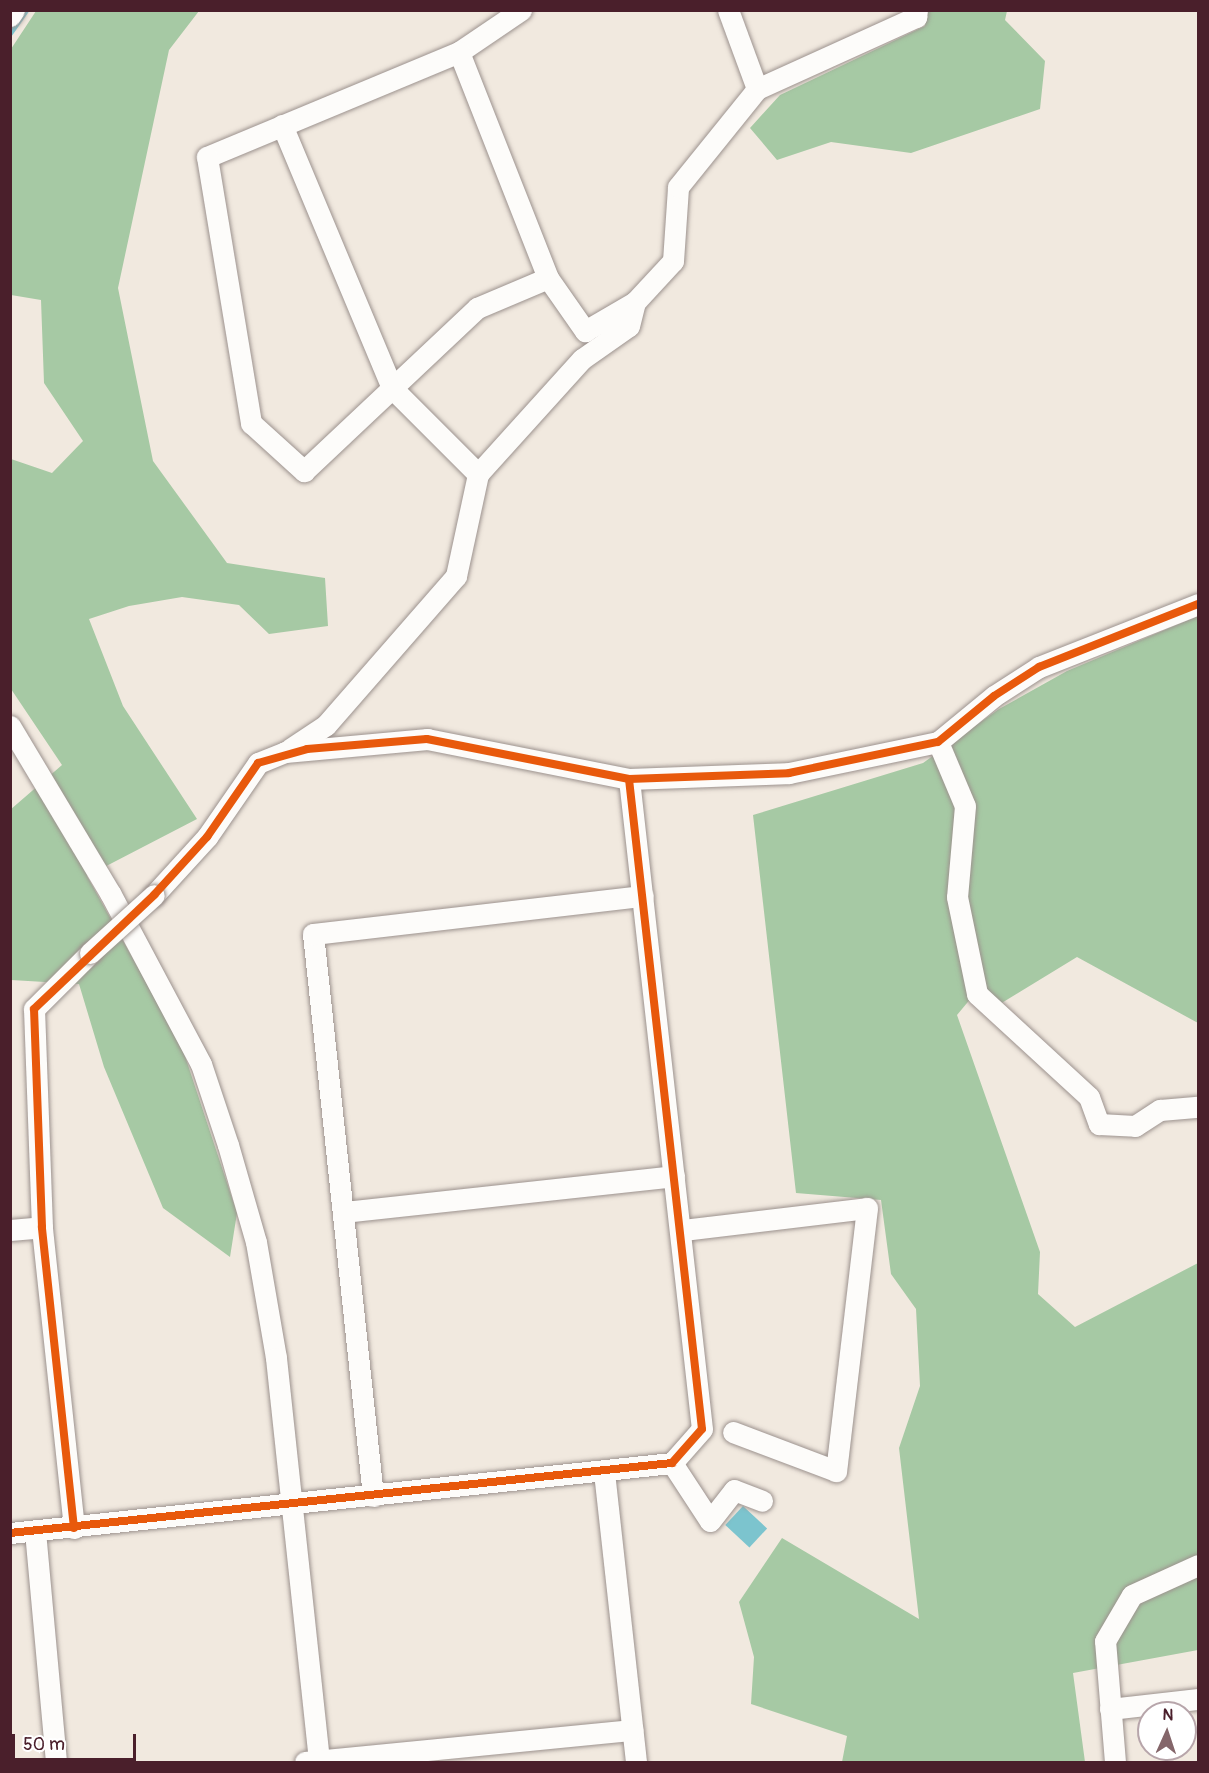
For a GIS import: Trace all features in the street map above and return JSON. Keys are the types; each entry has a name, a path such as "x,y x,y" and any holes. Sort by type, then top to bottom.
{"street":[{"path":"10,16 14,10"},
{"path":"521,10 459,52 207,157 251,423 304,471 477,308 548,278"},
{"path":"728,10 757,89"},
{"path":"459,52 548,278 585,331 634,302 672,261 678,187 757,89 916,17 917,10"},
{"path":"282,125 392,388 477,474"},
{"path":"74,1528 42,1227 34,1009 154,895 207,837 258,763 285,753 326,725 456,576 477,474 582,359 629,326 634,302"},
{"path":"285,753 427,739 629,779 789,773 938,742 994,696 1039,668 1198,604"},
{"path":"10,726 110,893 201,1064 256,1242 276,1358 292,1503 314,1762 632,1730"},
{"path":"938,742 965,806 957,897 977,994 1089,1097 1099,1124 1135,1126 1160,1110 1198,1107"},
{"path":"10,1533 672,1463 702,1430 682,1230 629,779"},
{"path":"373,1496 313,934 643,896"},
{"path":"344,1212 674,1176"},
{"path":"682,1230 867,1208 836,1471 733,1432"},
{"path":"10,1230 42,1227"},
{"path":"672,1463 710,1521 734,1490 762,1501"},
{"path":"604,1472 636,1762"},
{"path":"35,1531 56,1762"},
{"path":"1115,1762 1105,1641 1132,1595 1198,1565"},
{"path":"1110,1709 1198,1699"}],"green space":[{"path":"36,11 199,11 169,50 118,288 153,461 227,563 325,578 328,626 269,634 239,605 182,597 129,606 89,619 123,706 197,819 87,876 182,1047 237,1213 230,1257 163,1208 104,1067 79,984 11,980 10,810 62,765 11,689 11,459 52,473 83,441 44,383 41,300 11,295 11,49"},
{"path":"927,11 1007,11 1005,20 1045,61 1040,109 911,153 831,142 777,160 750,128 780,95 925,26"},
{"path":"1198,616 1198,1023 1077,957 1000,1004 982,985 957,1015 1040,1252 1038,1294 1075,1327 1198,1263 1198,1650 1073,1673 1085,1762 842,1762 847,1736 751,1704 754,1657 739,1602 782,1538 919,1619 899,1448 920,1386 916,1309 891,1274 881,1200 796,1193 753,815 923,763 999,709 1067,671"}],"water":[{"path":"743,1506 767,1529 749,1548 725,1525"}],"waterway":[{"path":"10,33 26,10"}],"cycle path":[{"path":"74,1528 42,1227 34,1009 154,895 207,837 258,763 307,749 427,739 629,779 789,773 938,742 994,696 1039,667 1198,604"},
{"path":"10,1533 672,1463 702,1429 629,779"}]}
